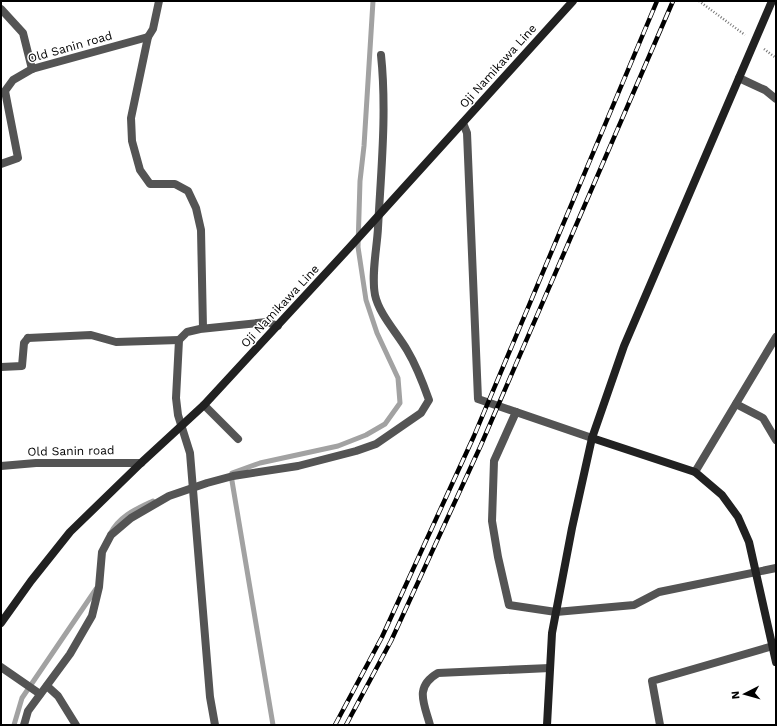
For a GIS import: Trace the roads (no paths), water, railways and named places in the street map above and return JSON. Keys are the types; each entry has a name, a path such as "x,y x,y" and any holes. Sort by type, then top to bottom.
{"street":[{"path":"160,1 153,29 148,37 131,118 132,142 140,170 150,184 175,184 188,191 196,208 201,230 203,328"},
{"name":"Oji Namikawa Line","path":"1,623 31,581 70,532 141,463 204,405 376,219 573,1"},
{"path":"547,725 552,633 572,528 592,438 624,346 772,1"},
{"path":"1,9 23,33 32,69"},
{"name":"Old Sanin road","path":"1,164 18,158 5,91 13,80 32,69 148,37"},
{"path":"24,725 28,711 70,654 92,616 99,587 102,552 111,535 131,518 169,496 193,488 233,476 298,466 356,451 376,444 421,413 429,400 408,352 378,305 375,294 374,277 376,219 384,83 381,55"},
{"path":"739,78 765,90 776,99"},
{"path":"463,123 467,133 478,399 695,472 722,495 738,517 748,542 776,662"},
{"path":"215,725 210,698 190,453 178,415 176,398 179,340 187,332 203,328 267,322 278,326"},
{"path":"1,367 22,366 24,343 28,338 91,335 116,342 179,340"},
{"path":"695,472 776,337"},
{"path":"736,404 762,418 776,440"},
{"path":"204,405 238,439"},
{"path":"516,412 494,462 492,521 498,557 509,605 556,612 634,605 659,592 776,568"},
{"name":"Old Sanin road","path":"1,466 36,463 141,463"},
{"path":"660,725 652,681 773,646"},
{"path":"1,667 40,694"},
{"path":"430,725 423,697 424,688 429,678 438,673 550,668"},
{"path":"47,686 58,696 76,725"}],"waterway":[{"path":"232,473 260,463 338,446 366,435 385,424 400,403 398,378 377,333 366,300 358,247 360,181 364,146 373,1"},
{"path":"231,475 273,725"},
{"path":"110,534 118,522 123,518 134,510 153,501"},
{"path":"14,725 22,698 96,589"}],"railway":[{"path":"335,725 382,637 474,436 657,1"},
{"path":"346,725 391,641 481,445 673,1"}]}
